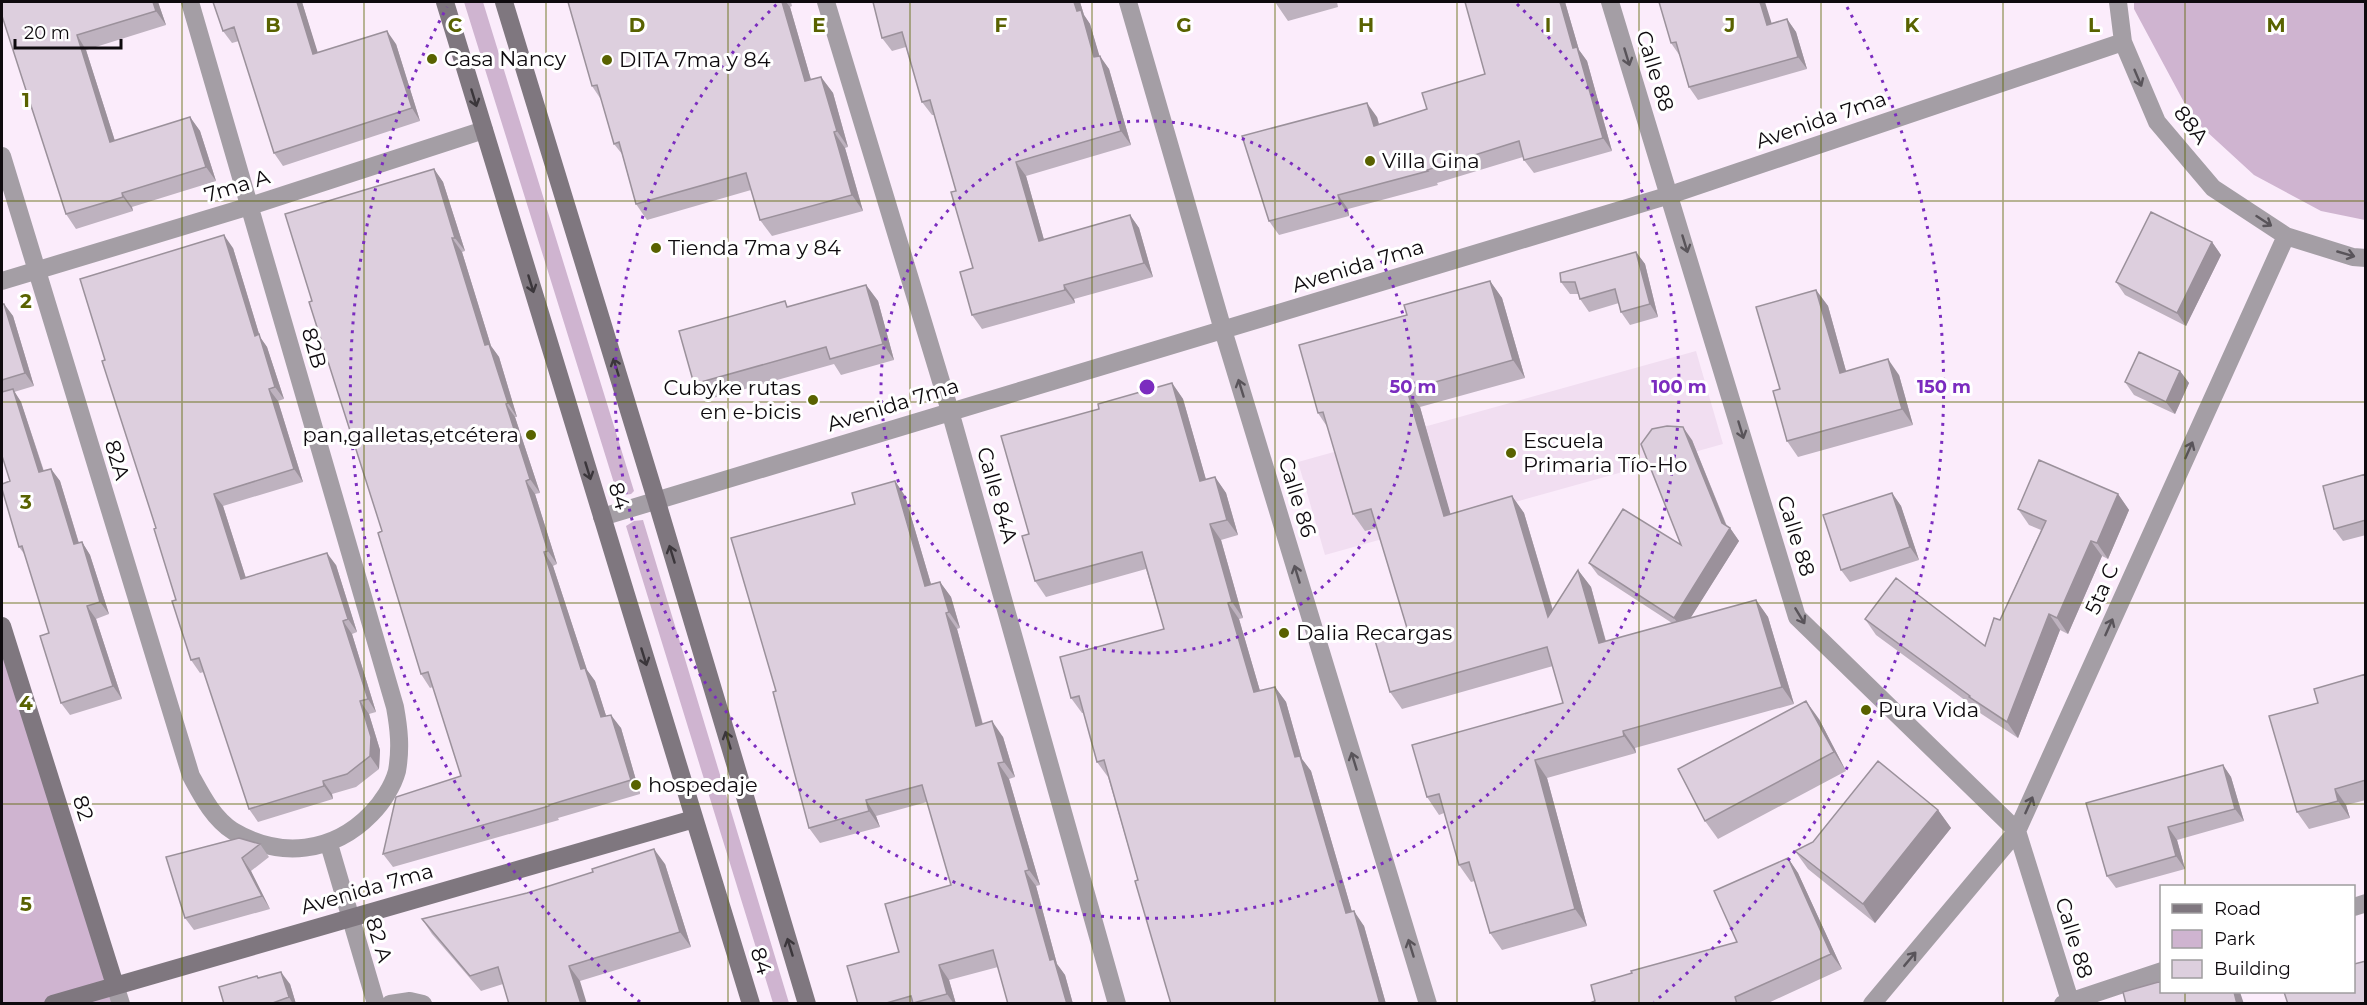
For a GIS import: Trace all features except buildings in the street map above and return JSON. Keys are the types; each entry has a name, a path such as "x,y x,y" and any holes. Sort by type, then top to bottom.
{"main road":[{"name":"84","path":"445,2 751,1004"},
{"name":"84","path":"504,2 807,1004"},
{"name":"82","path":"2,626 115,985"},
{"name":"Avenida 7ma","path":"53,1004 694,819"}],"street":[{"name":"82B","path":"190,2 394,707 401,740 396,773 381,804 358,827 328,844"},
{"name":"Calle 84A","path":"826,2 950,411 1117,1004"},
{"name":"Calle 86","path":"1128,2 1223,330 1428,1004"},
{"name":"Calle 88","path":"1610,2 1797,617 2017,831 2068,1003"},
{"name":"88A","path":"2118,2 2123,42 2157,122 2213,188 2286,236"},
{"name":"Avenida 7ma","path":"602,517 1670,195 2123,42"},
{"name":"7ma A","path":"2,281 250,206 484,130"},
{"name":"82A","path":"2,156 35,271 191,776 207,806 231,830 261,845 295,849 328,844"},
{"path":"2286,236 2353,257 2366,258"},
{"name":"5ta C","path":"1872,1004 2017,831 2286,236"},
{"name":"82 A","path":"328,844 376,1004"},
{"path":"2068,1003 2160,972"},
{"name":"82","path":"115,985 121,1004"},
{"path":"390,1004 410,1001 423,1004"}],"shaded area":[{"name":"Escuela Primaria Tío-Ho","path":"1696,351 1723,444 1325,555 1298,462"}],"green space":[{"path":"464,2 483,2 634,491 631,494 618,496"},
{"path":"2134,2 2365,2 2365,220 2321,211 2254,175 2193,119 2134,9"},
{"path":"643,520 789,1003 773,1003 626,526 634,521"},
{"path":"2,626 121,1003 2,1003"}],"place":[{"name":"Casa Nancy","path":"432,59"},
{"name":"DITA 7ma y 84","path":"607,60"},
{"name":"Villa Gina","path":"1370,161"},
{"name":"Tienda 7ma y 84","path":"656,248"},
{"name":"Cubyke rutas en e-bicis","path":"813,400"},
{"name":"pan,galletas,etcétera","path":"531,435"},
{"name":"Escuela Primaria Tío-Ho","path":"1511,453"},
{"name":"Dalia Recargas","path":"1284,633"},
{"name":"Pura Vida","path":"1866,710"},
{"name":"hospedaje","path":"636,785"}]}
